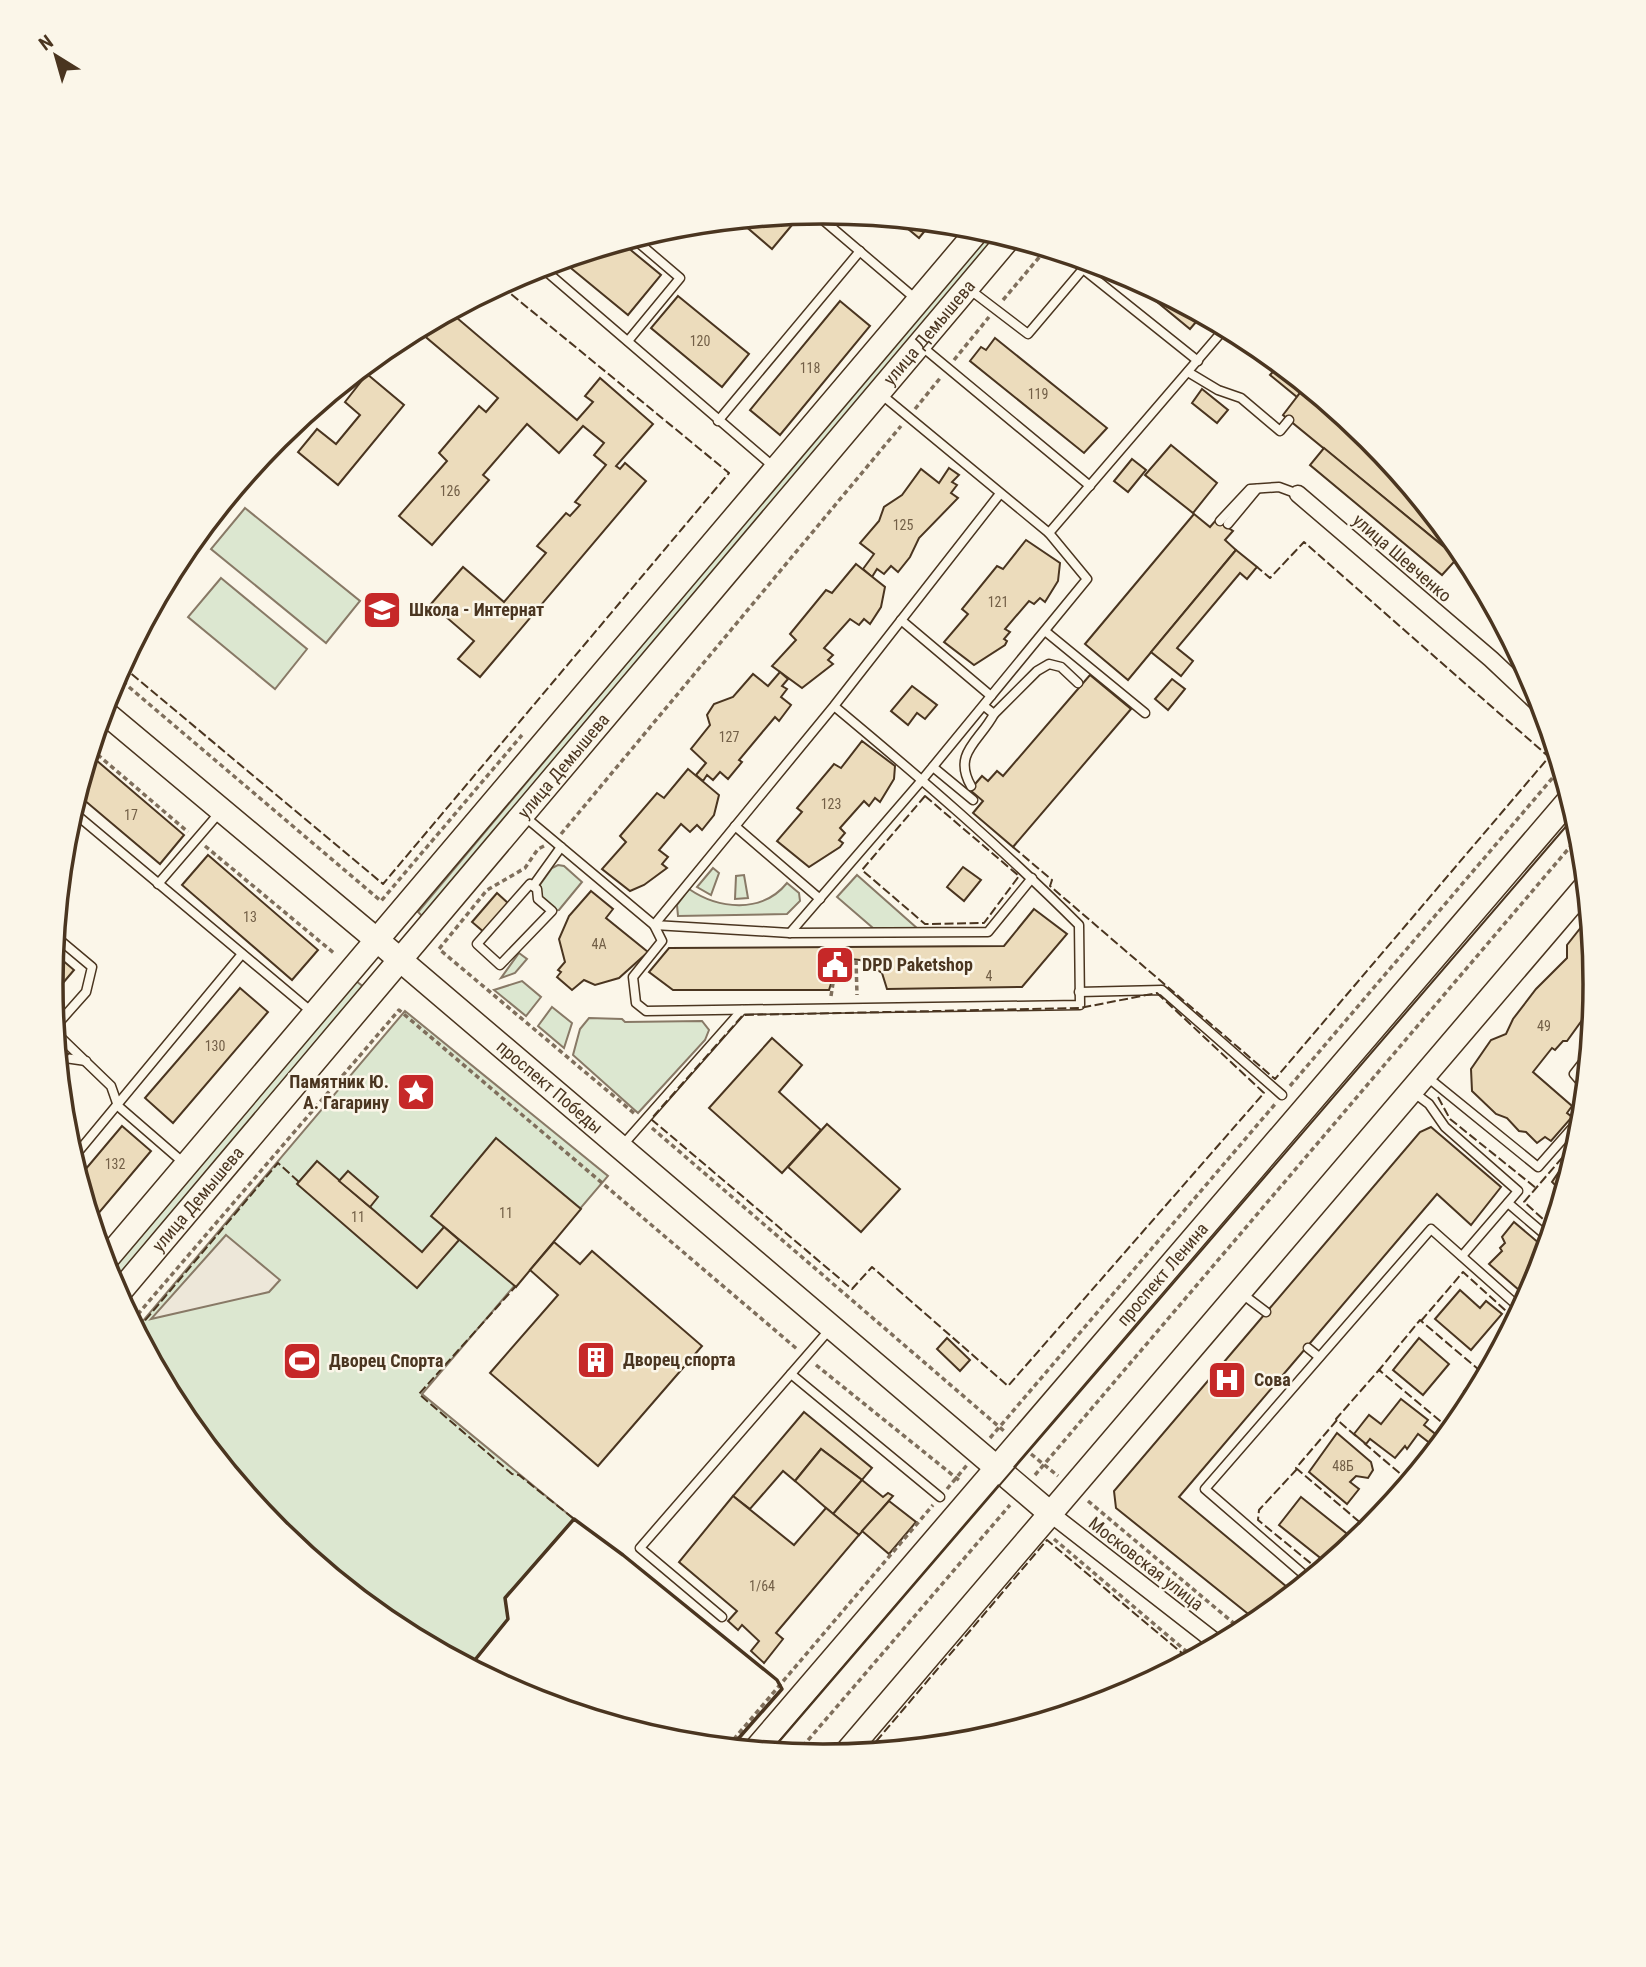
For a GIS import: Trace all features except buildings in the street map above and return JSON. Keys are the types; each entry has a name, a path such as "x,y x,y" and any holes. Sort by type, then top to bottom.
{"street":[{"name":"улица Демышева","path":"112,1252 379,941 972,238"},
{"name":"улица Демышева","path":"126,1285 524,816 877,391 1003,245"},
{"name":"улица Шевченко","path":"1298,494 1524,690"},
{"name":"проспект Победы","path":"111,718 379,941 619,1149 832,1326 995,1469 1016,1497 1045,1521"},
{"name":"проспект Ленина","path":"763,1741 1562,808"},
{"path":"856,1743 1577,896"},
{"name":"Московская улица","path":"1045,1521 1209,1638"}],"lane":[{"path":"828,224 919,301"},
{"path":"628,341 680,278 642,245"},
{"path":"718,421 860,251"},
{"path":"967,287 1028,334 1082,270"},
{"path":"1085,270 1198,361"},
{"path":"550,274 777,470"},
{"path":"1049,533 1219,335"},
{"path":"918,344 1090,486"},
{"path":"1188,372 1218,390 1241,398 1280,431 1289,420"},
{"path":"790,933 922,780 1087,579 1049,533 999,495 877,391"},
{"path":"1224,522 1257,489 1279,487 1298,494"},
{"path":"654,925 834,706 999,495"},
{"path":"901,620 991,696"},
{"path":"1045,631 1145,713"},
{"path":"971,786 962,768 964,757 994,714 1037,671 1049,664 1061,667 1078,683"},
{"path":"524,816 654,925 663,942 633,977 636,1003 646,1011 1080,1005 1079,925 1032,878 834,706"},
{"path":"984,706 994,714"},
{"path":"933,766 974,800"},
{"path":"158,884 222,810"},
{"path":"82,819 315,1015"},
{"path":"735,826 820,899"},
{"path":"533,886 558,844"},
{"path":"654,925 790,933 988,932 1032,878"},
{"path":"530,884 533,886 537,889 538,900 552,911 500,965 477,944 530,884"},
{"path":"64,1016 86,992 92,967 65,944"},
{"path":"82,1148 242,954"},
{"path":"1080,992 1162,990 1282,1095"},
{"path":"619,1149 742,1010"},
{"path":"66,1042 111,1086 118,1106 187,1166"},
{"path":"68,1060 86,1061"},
{"path":"1418,1083 1538,1167 1568,1133"},
{"path":"1418,1083 1445,1127 1518,1191 1462,1256"},
{"path":"1508,1203 1542,1232"},
{"path":"1302,1573 1205,1489 1431,1229 1513,1301"},
{"path":"1240,1292 1266,1312"},
{"path":"722,1617 640,1548 832,1326"},
{"path":"1308,1348 1319,1357"},
{"path":"791,1374 940,1497"}],"path":[{"path":"1041,256 558,844 538,849 524,868 487,890 439,949 644,1121 999,1427 1233,1623"},
{"path":"125,684 381,901"},
{"path":"98,755 335,954"},
{"path":"735,1738 1554,776"},
{"path":"805,1743 1570,847"},
{"path":"856,960 857,995"},
{"path":"831,996 834,977 843,964"},
{"path":"138,1314 399,1010 955,1479 1016,1497 1186,1651"}],"green space":[{"path":"981,240 992,243 425,919 418,912"},
{"path":"245,508 360,601 326,643 211,549"},
{"path":"221,578 307,649 275,689 188,617"},
{"path":"564,866 582,882 559,910 552,911 538,899 537,889 552,868"},
{"path":"713,868 719,873 711,895 697,887"},
{"path":"744,875 748,898 735,899 736,876"},
{"path":"857,875 918,929 873,928 837,897"},
{"path":"787,883 799,893 800,901 787,914 678,916 677,905 689,889 713,901 740,905 765,900"},
{"path":"519,953 527,959 515,973 501,978"},
{"path":"356,981 365,988 121,1274 116,1261"},
{"path":"522,981 541,997 526,1016 494,990"},
{"path":"552,1007 572,1023 564,1048 538,1026"},
{"name":"Дворец Спорта","path":"405,1011 608,1176 422,1394 574,1519 505,1598 508,1619 476,1659 443,1642 360,1586 286,1521 252,1485 191,1406 142,1322"},
{"path":"589,1018 622,1019 625,1022 702,1021 709,1030 705,1040 638,1113 573,1055 580,1029"}],"shaded area":[{"path":"226,1235 280,1280 269,1292 151,1319"}],"tram line":[{"path":"779,1742 1566,826"}],"fence":[{"path":"130,673 383,884 729,473 508,292"},
{"path":"1257,567 1270,578 1304,542 1548,756"},
{"path":"1013,847 1052,880 1050,886 1275,1079 1548,758"},
{"path":"925,796 1019,876 984,923 925,924 862,870 925,796"},
{"path":"1157,993 1264,1093 1008,1386 872,1267 852,1289 651,1119 743,1015 1080,1008 1157,993"},
{"path":"1438,1097 1450,1119 1536,1188"},
{"path":"1545,1221 1524,1202 1562,1158"},
{"path":"143,1323 278,1163 299,1182"},
{"path":"1421,1321 1463,1272 1508,1313"},
{"path":"476,1659 508,1619 505,1598 574,1519 519,1475 512,1474 419,1394 516,1286"},
{"path":"1381,1371 1379,1370 1420,1320 1478,1369"},
{"path":"1356,1436 1336,1419 1379,1370 1443,1423"},
{"path":"1337,1420 1296,1468 1359,1522"},
{"path":"1364,1443 1402,1475"},
{"path":"1297,1469 1259,1510 1258,1520 1312,1565"},
{"path":"876,1742 1047,1540 1182,1653"}],"wall":[{"path":"476,1659 508,1619 505,1598 574,1519 623,1555 777,1680 782,1689 738,1738"}],"place":[{"name":"Школа - Интернат","path":"382,610"},
{"name":"DPD Paketshop","path":"835,965"},
{"name":"Памятник Ю. А. Гагарину","path":"416,1092"},
{"name":"Дворец спорта","path":"596,1360"},
{"name":"Дворец Спорта","path":"302,1361"},
{"name":"Сова","path":"1227,1380"}]}
